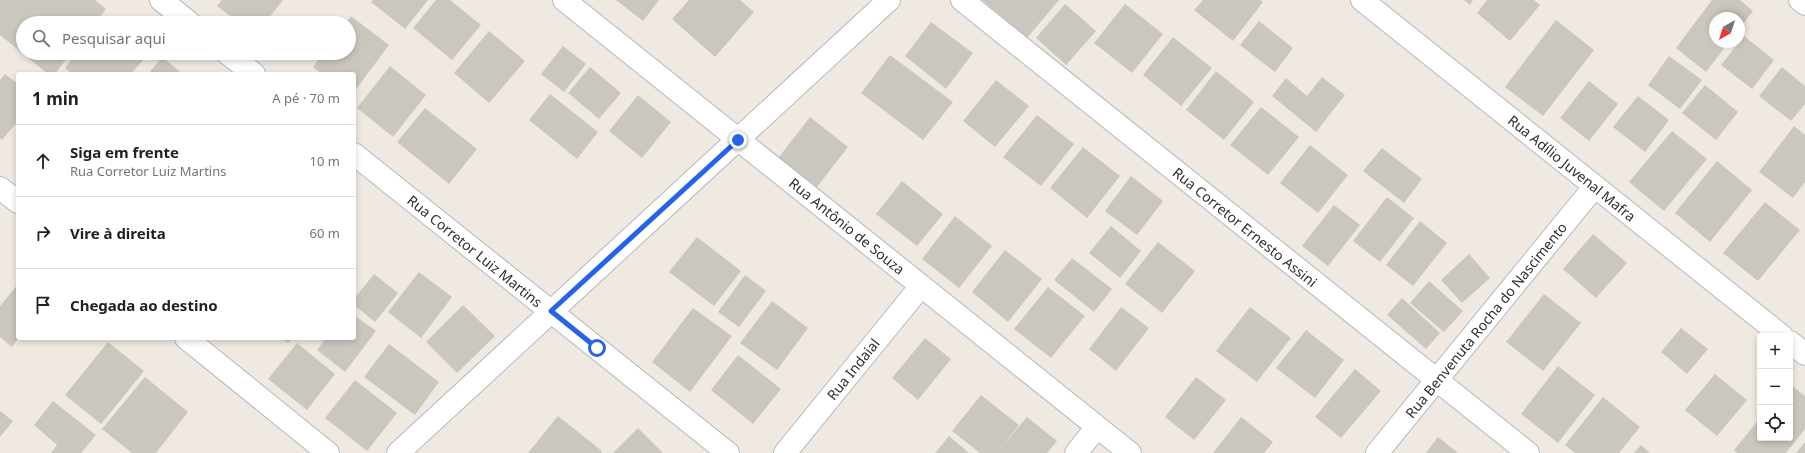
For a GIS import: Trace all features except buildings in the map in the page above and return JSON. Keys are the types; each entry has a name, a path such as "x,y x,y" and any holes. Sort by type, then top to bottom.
{"street":[{"path":"161,0 181,16"},
{"name":"Rua Antônio de Souza","path":"564,0 1130,453"},
{"path":"398,453 889,0"},
{"name":"Rua Corretor Ernesto Assini","path":"962,0 1528,453"},
{"name":"Rua Adílio Juvenal Mafra","path":"1362,0 1778,333"},
{"path":"1800,0 1805,4"},
{"path":"236,60 251,72"},
{"name":"Rua Corretor Luiz Martins","path":"356,156 728,453"},
{"name":"Rua Benvenuta Rocha do Nascimento","path":"1377,453 1595,186"},
{"path":"0,188 16,200"},
{"name":"Rua Indaial","path":"785,453 920,286"},
{"path":"188,340 328,453"},
{"path":"1793,344 1805,354"},
{"path":"1076,453 1097,427"}],"route":[{"path":"597,348 551,311 738,140"}]}
